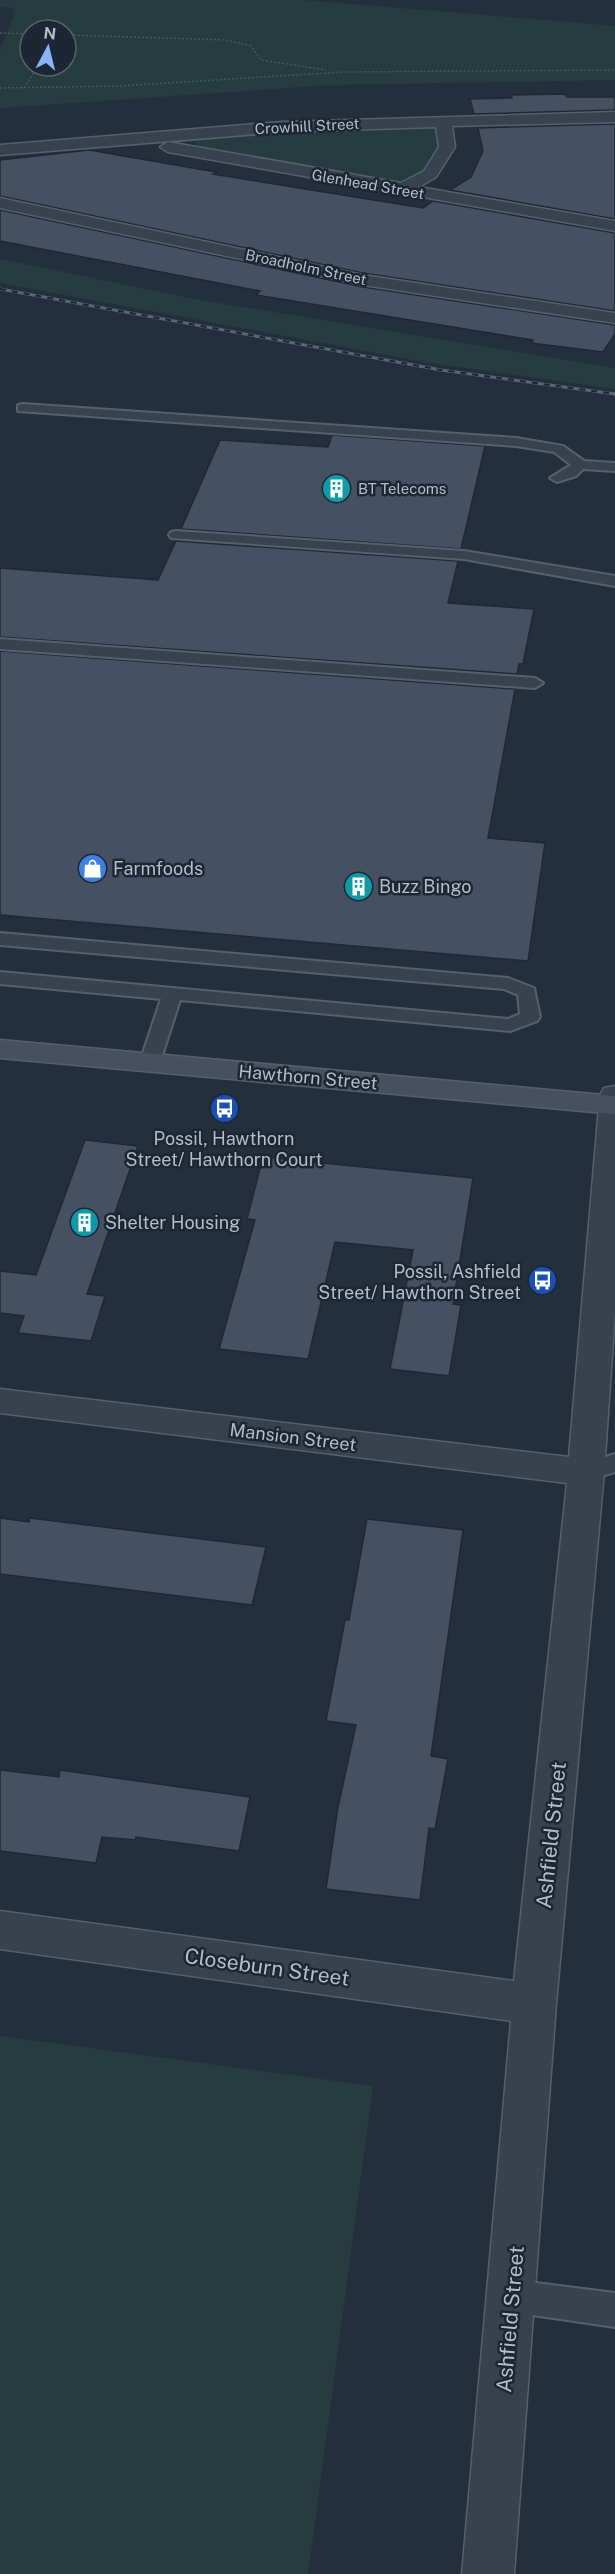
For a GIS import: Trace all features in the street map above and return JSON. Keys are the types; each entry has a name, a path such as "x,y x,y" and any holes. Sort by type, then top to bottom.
{"main road":[{"name":"Hawthorn Street","path":"0,1049 615,1102"}],"street":[{"name":"Crowhill Street","path":"0,150 122,138 282,127 615,117"},
{"path":"401,190 430,174 447,147 443,121"},
{"name":"Glenhead Street","path":"122,138 401,190 615,226"},
{"name":"Broadholm Street","path":"0,203 363,280 615,318"},
{"name":"Ashfield Street","path":"489,2574 534,2004 601,1468 615,1102"},
{"name":"Mansion Street","path":"0,1401 601,1468"},
{"name":"Closeburn Street","path":"0,1930 534,2004"}],"lane":[{"path":"23,408 516,442 558,449 580,465 615,467"},
{"path":"556,478 571,473 580,465"},
{"path":"176,535 464,555 615,581"},
{"path":"0,644 535,683"},
{"path":"0,939 508,984 527,992 530,1017 510,1025 0,978"},
{"path":"150,1062 171,999 169,995"},
{"path":"512,2296 615,2310"}],"path":[{"path":"0,33 18,34"},
{"path":"78,35 226,40 252,46 261,60 298,68 342,72"},
{"path":"0,88 120,86 342,72 615,70"},
{"path":"23,88 30,78"}],"green space":[{"path":"0,0 302,0 615,26 615,80 330,85 0,108 0,50 16,9 0,6"},
{"path":"387,126 436,126 442,145 426,169 404,185 197,148 196,140"},
{"path":"0,259 194,299 615,368 615,389 429,363 0,283"},
{"path":"0,2036 373,2086 308,2574 0,2574"}],"building":[{"path":"565,94 567,97 615,97 615,110 474,114 470,99 512,98 511,95"},
{"path":"615,124 615,219 450,190 471,177 483,151 478,128"},
{"path":"89,150 216,172 213,174 423,208 433,201 615,233 615,311 363,273 0,196 0,160"},
{"path":"0,210 363,287 615,325 615,334 603,352 531,343 533,340 256,295 260,291 0,241"},
{"name":"BT Telecoms","path":"332,435 485,446 461,549 181,529 220,440 328,447"},
{"path":"176,541 458,561 448,603 534,609 523,664 519,664 517,674 0,637 0,568 158,580"},
{"path":"0,651 515,689 488,838 545,843 528,961 0,915"},
{"name":"Shelter Housing","path":"85,1140 138,1146 87,1294 105,1296 91,1341 18,1333 24,1316 0,1313 0,1271 36,1275"},
{"path":"263,1157 473,1178 453,1304 461,1305 449,1376 390,1369 413,1250 335,1242 308,1359 219,1349 255,1220 247,1219"},
{"path":"0,1518 29,1522 30,1518 266,1547 252,1605 0,1574"},
{"path":"367,1519 463,1530 431,1756 448,1759 435,1829 429,1828 420,1900 326,1889 338,1807 356,1725 326,1721 345,1620 349,1620"},
{"path":"0,1770 59,1777 60,1770 250,1797 239,1851 136,1837 135,1840 102,1837 96,1863 0,1851"}],"railway":[{"path":"0,289 441,370 615,394"}],"place":[{"name":"BT Telecoms","path":"337,488"},
{"name":"Farmfoods","path":"92,868"},
{"name":"Buzz Bingo","path":"358,886"},
{"name":"Possil, Hawthorn Street/ Hawthorn Court","path":"224,1109"},
{"name":"Shelter Housing","path":"84,1222"},
{"name":"Possil, Ashfield Street/ Hawthorn Street","path":"542,1281"}]}
